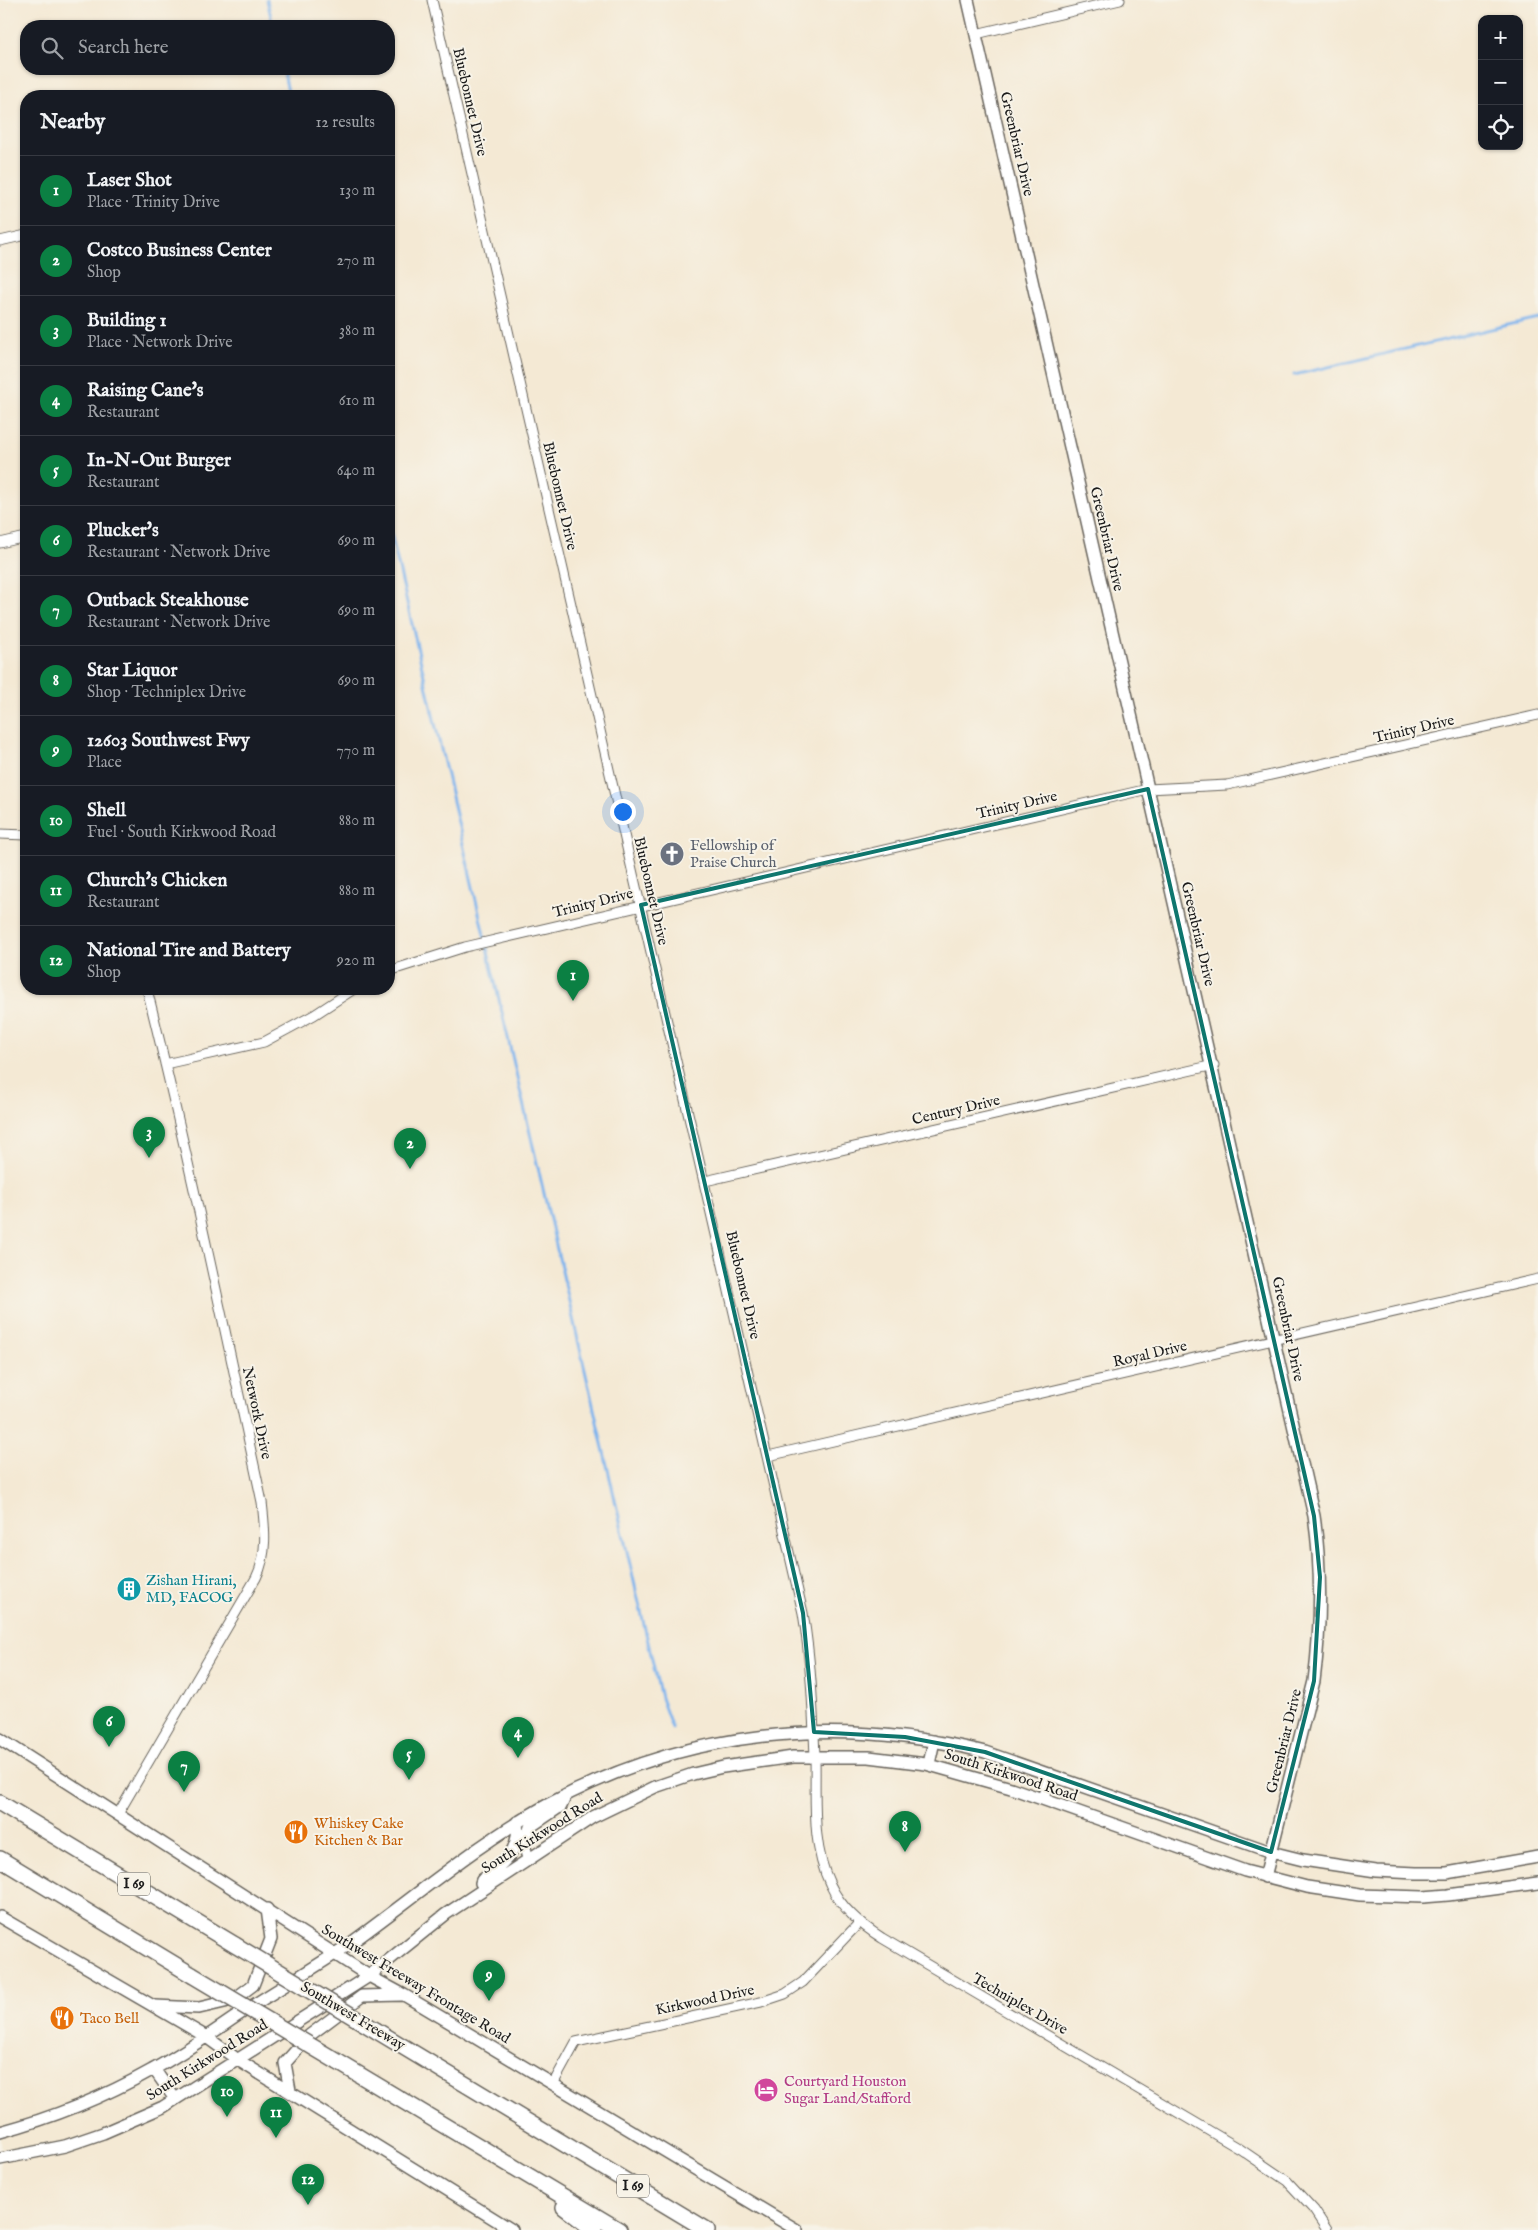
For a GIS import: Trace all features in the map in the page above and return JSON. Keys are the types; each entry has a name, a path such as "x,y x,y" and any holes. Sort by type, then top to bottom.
{"highway":[{"name":"Southwest Freeway","path":"0,1803 707,2230"},
{"path":"0,1859 192,1976 619,2230"},
{"path":"499,2159 594,2230"}],"main road":[{"name":"Greenbriar Drive","path":"968,0 1148,789 1214,1065 1314,1516 1320,1576 1318,1651 1314,1681 1265,1877"},
{"name":"South Kirkwood Road","path":"0,2132 62,2112 116,2089 154,2069 335,1953 517,1822 566,1795 647,1761 680,1750 768,1734 814,1732 905,1737 985,1752 1271,1852 1310,1861 1376,1871 1447,1872 1538,1856"},
{"name":"Southwest Freeway Frontage Road","path":"0,1738 368,1976 404,1995 797,2230"},
{"path":"929,1764 934,1741"},
{"name":"South Kirkwood Road","path":"0,2159 65,2146 103,2133 152,2112 175,2099 368,1976 446,1914 528,1858 593,1817 655,1787 693,1774 767,1759 815,1756 869,1757 929,1764 968,1774 1043,1799 1265,1877 1307,1887 1360,1895 1422,1897 1538,1883"},
{"path":"1043,1799 1050,1774"},
{"path":"528,1858 524,1845 530,1828 562,1806 566,1795"},
{"path":"478,1892 482,1880 505,1863 513,1851 518,1833 517,1822"},
{"path":"1447,1872 1448,1895"},
{"path":"154,2006 199,2008 233,2000 253,1985 271,1939 267,1909"},
{"path":"0,1917 205,2036 238,2060 290,2091 336,2122 512,2230"},
{"path":"290,2091 285,2063 310,2035 362,1996 404,1995"},
{"path":"154,2069 175,2099"}],"street":[{"name":"Bluebonnet Drive","path":"432,0 803,1613 810,1663 814,1732"},
{"path":"976,34 1120,0"},
{"path":"0,241 20,236"},
{"path":"0,543 20,538"},
{"name":"Trinity Drive","path":"395,968 465,947 641,905 1148,789 1228,785 1538,715"},
{"path":"0,834 20,835"},
{"name":"Network Drive","path":"118,1814 256,1578 263,1558 265,1534 262,1502 178,1114 148,995"},
{"path":"165,1064 264,1042 314,1015 345,995"},
{"name":"Century Drive","path":"704,1181 1214,1065"},
{"name":"Royal Drive","path":"768,1456 1538,1279"},
{"name":"Techniplex Drive","path":"814,1732 817,1834 824,1868 835,1892 859,1923 1240,2149 1287,2181 1314,2210 1327,2230"},
{"name":"Kirkwood Drive","path":"553,2084 576,2042 761,2002 785,1994 803,1982 859,1923"}],"highlighted area":[{"path":"1148,789 1314,1516 1320,1577 1314,1681 1271,1852 985,1752 905,1737 814,1732 803,1613 641,905"}],"waterway":[{"path":"267,0 272,20"},
{"path":"284,75 288,90"},
{"path":"1294,375 1538,318"},
{"path":"395,551 661,1698 672,1728"}],"place":[{"name":"Fellowship of Praise Church","path":"672,854"},
{"name":"Laser Shot","path":"573,1001"},
{"name":"Building 1","path":"149,1158"},
{"name":"Costco Business Center","path":"410,1169"},
{"name":"Zishan Hirani, MD, FACOG","path":"129,1589"},
{"name":"Plucker's","path":"109,1747"},
{"name":"Raising Cane's","path":"518,1758"},
{"name":"In-N-Out Burger","path":"409,1780"},
{"name":"Outback Steakhouse","path":"184,1792"},
{"name":"Whiskey Cake Kitchen & Bar","path":"296,1832"},
{"name":"Star Liquor","path":"905,1852"},
{"name":"12603 Southwest Fwy","path":"489,2001"},
{"name":"Taco Bell","path":"62,2018"},
{"name":"Courtyard Houston Sugar Land/Stafford","path":"766,2090"},
{"name":"Shell","path":"227,2117"},
{"name":"Church's Chicken","path":"276,2138"},
{"name":"National Tire and Battery","path":"308,2205"}]}
